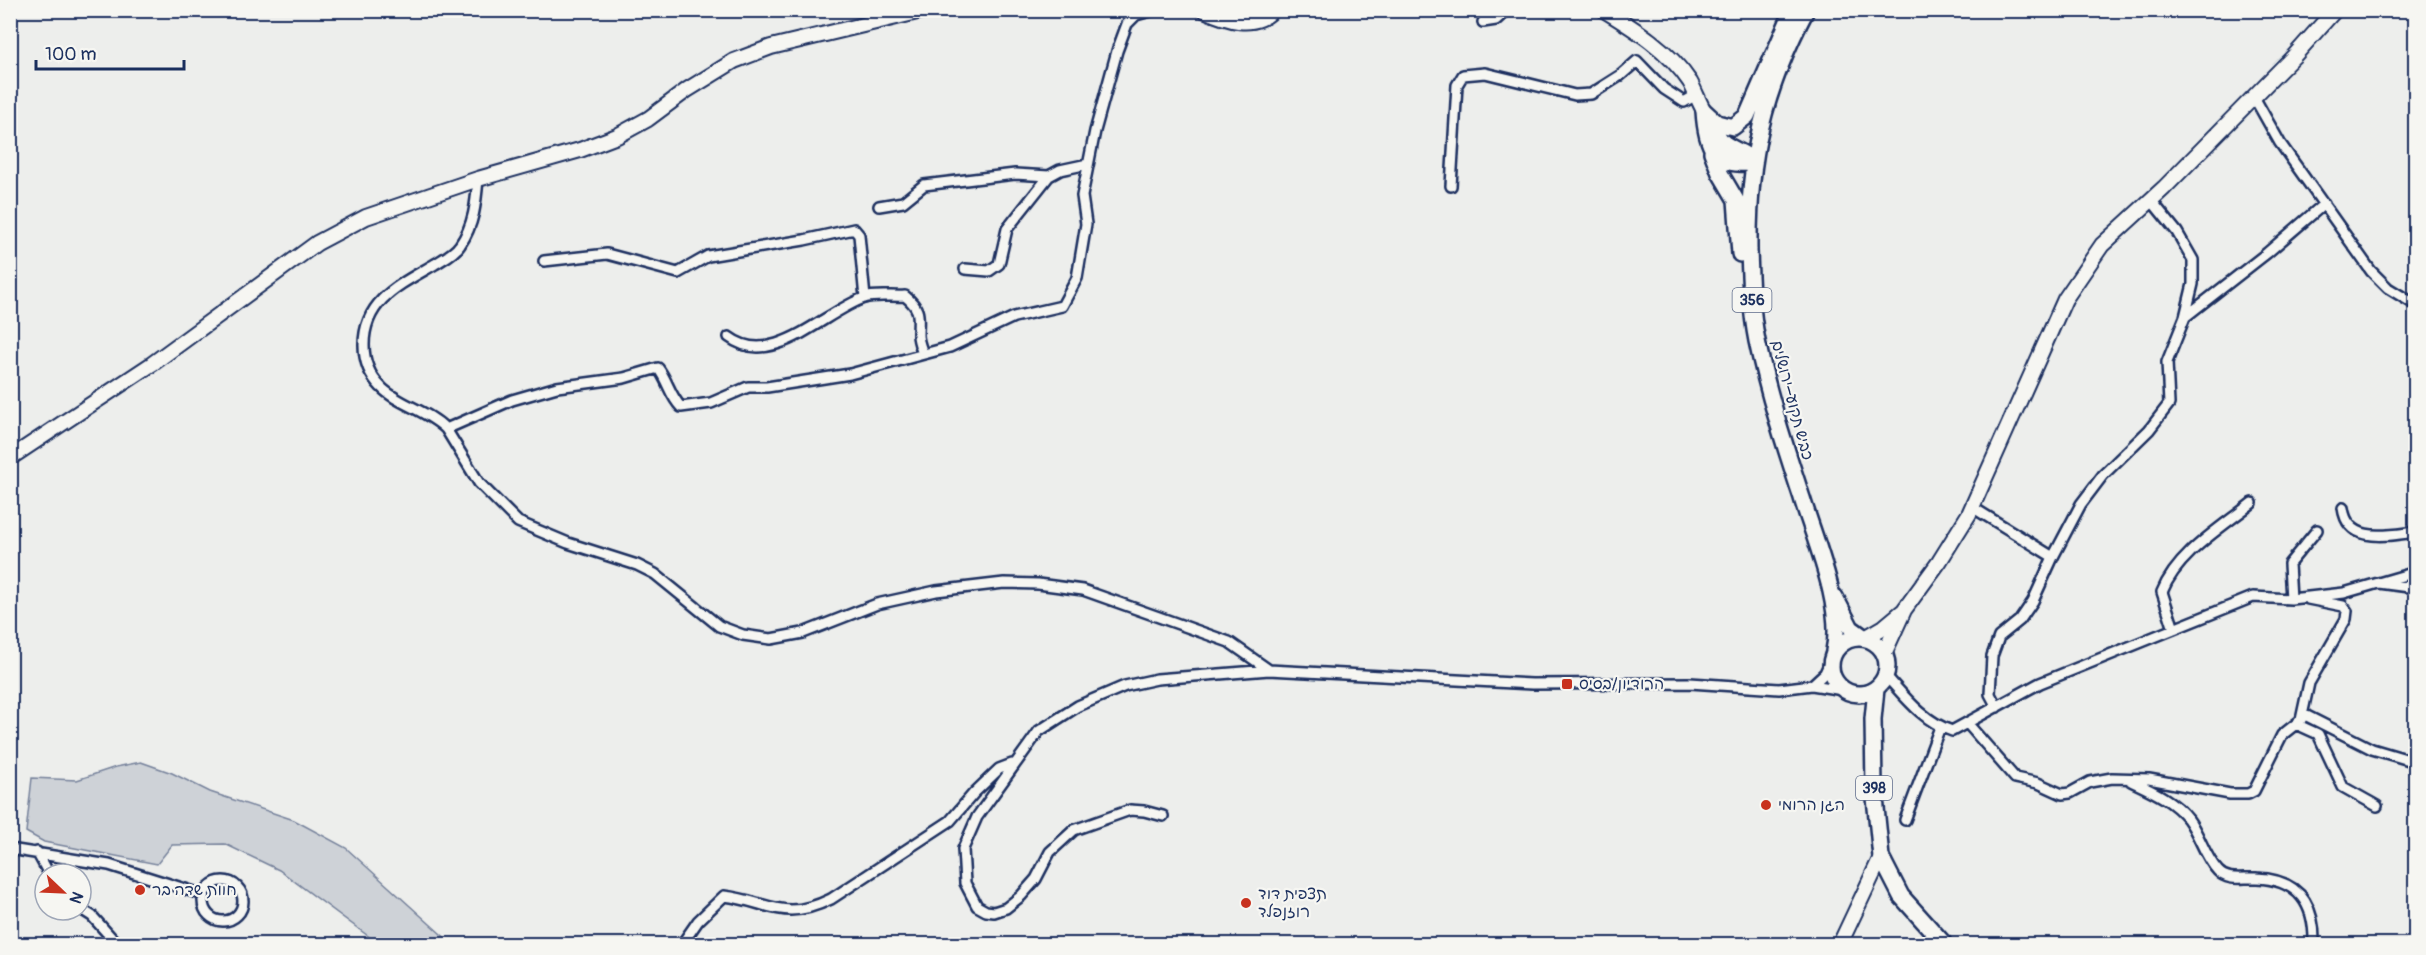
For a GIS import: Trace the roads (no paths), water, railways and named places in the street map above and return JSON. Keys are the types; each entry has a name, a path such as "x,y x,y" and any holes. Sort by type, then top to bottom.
{"main road":[{"path":"10,458 152,364 317,243 366,217 478,179 580,150 617,136 648,119 687,90 734,61 771,48 926,10"},
{"path":"1204,10 1223,18 1247,23 1268,16 1273,10"},
{"path":"1604,10 1672,59 1690,82 1718,138 1727,145 1746,153 1752,162 1739,164 1712,152"},
{"path":"1704,111 1717,123 1733,127 1747,116 1793,10"},
{"name":"כביש תקוע–ירושלים","path":"1806,10 1784,51 1770,93 1752,162 1749,219 1750,274 1756,338 1771,401 1830,589 1837,639 1833,656"},
{"path":"1884,654 1904,610 1939,562 1972,507 2065,299 2102,244 2151,200 2254,97 2335,10"},
{"path":"1704,111 1705,134 1720,173 1736,200 1743,296 1754,314"},
{"name":"כביש תקוע–ירושלים","path":"1830,589 1851,628 1864,638"},
{"path":"1864,638 1879,646 1887,662 1881,682 1866,694 1858,695 1843,690 1832,678 1833,656 1848,640 1864,638 1884,627 1904,610"},
{"name":"398","path":"1881,682 1873,719 1875,799 1881,857 1901,896 1944,945"},
{"path":"1858,695 1873,719"},
{"path":"1840,945 1881,857"}],"street":[{"path":"446,429 512,400 557,387 624,378 658,368 666,378 672,398 681,407 711,403 748,387 767,387 850,374 950,347 1014,317 1062,306 1077,278 1086,224 1082,196 1117,51 1128,24 1136,15 1154,10"},
{"path":"1483,22 1496,20 1507,10"},
{"path":"1451,186 1457,85 1463,75 1485,73 1575,94 1591,94 1621,75 1637,61 1664,89 1684,102 1696,95"},
{"path":"2254,97 2280,143 2371,271 2388,288 2415,305"},
{"path":"965,269 989,271 999,264 1007,229 1048,176 1060,170 1088,164"},
{"path":"879,206 903,202 924,185 1015,174 1048,176"},
{"path":"478,179 476,210 460,246 446,258 383,297 371,313 364,335 367,368 381,388 434,417 446,429 478,483 518,522 568,543 637,565 656,574 718,626 743,635 771,639 803,633 877,604 936,591 1004,583 1038,584 1083,590 1229,642 1269,670"},
{"path":"1997,707 1990,694 1992,656 1999,638 2020,620 2033,602 2053,556 2081,504 2103,475 2149,430 2169,404 2167,362 2186,317 2193,284 2193,260 2178,232 2151,200"},
{"path":"2186,317 2324,204"},
{"path":"544,261 607,254 678,273 708,256 854,229 859,235 865,298"},
{"path":"729,338 738,345 766,348 789,339 865,298 905,296 915,304 920,319 918,336 923,354"},
{"path":"2174,629 2162,592 2167,579 2196,548 2252,503"},
{"path":"1972,507 2053,556"},
{"path":"2343,508 2350,527 2358,532 2385,535 2415,532"},
{"path":"2291,599 2289,564 2317,530"},
{"path":"1881,682 1940,727 1952,731 2040,683 2253,597 2291,599 2344,593 2415,572"},
{"path":"2375,583 2415,588"},
{"path":"1967,723 2010,773 2024,781 2038,783 2062,794 2070,794 2098,779 2126,778 2149,779 2230,794 2248,794 2254,791 2282,735 2301,720 2309,683 2342,629 2347,611 2343,606 2303,597"},
{"path":"1812,685 1825,673 1833,656"},
{"path":"1163,816 1130,810 1074,830 1050,852 1036,879 1006,909 986,911 977,906 964,883 963,849 977,817 1039,731 1078,706 1125,686 1185,675 1269,670 1532,684 1690,683 1779,689 1812,685 1843,690"},
{"path":"2303,714 2372,749 2415,762"},
{"path":"2296,724 2318,734 2343,787 2377,806"},
{"path":"1905,820 1940,727"},
{"path":"682,945 698,921 724,896 766,908 789,911 812,908 831,899 950,821 999,769 1015,763"},
{"path":"2126,778 2168,799 2188,819 2218,872 2227,878 2277,880 2298,891 2309,907 2314,926 2314,945"},
{"path":"10,849 109,864 204,895"},
{"path":"37,852 42,862"},
{"path":"217,882 231,882 240,890 241,910 229,920 216,920 206,912 203,905 204,895 211,885 217,882"},
{"path":"93,918 105,928 117,945"}],"place":[{"name":"הרודיון/בסיס","path":"1567,684"},
{"name":"הגן הרומי","path":"1766,805"},
{"name":"חוות שדה בר","path":"140,890"},
{"name":"תצפית דוד רוזנפלד","path":"1246,903"}]}
